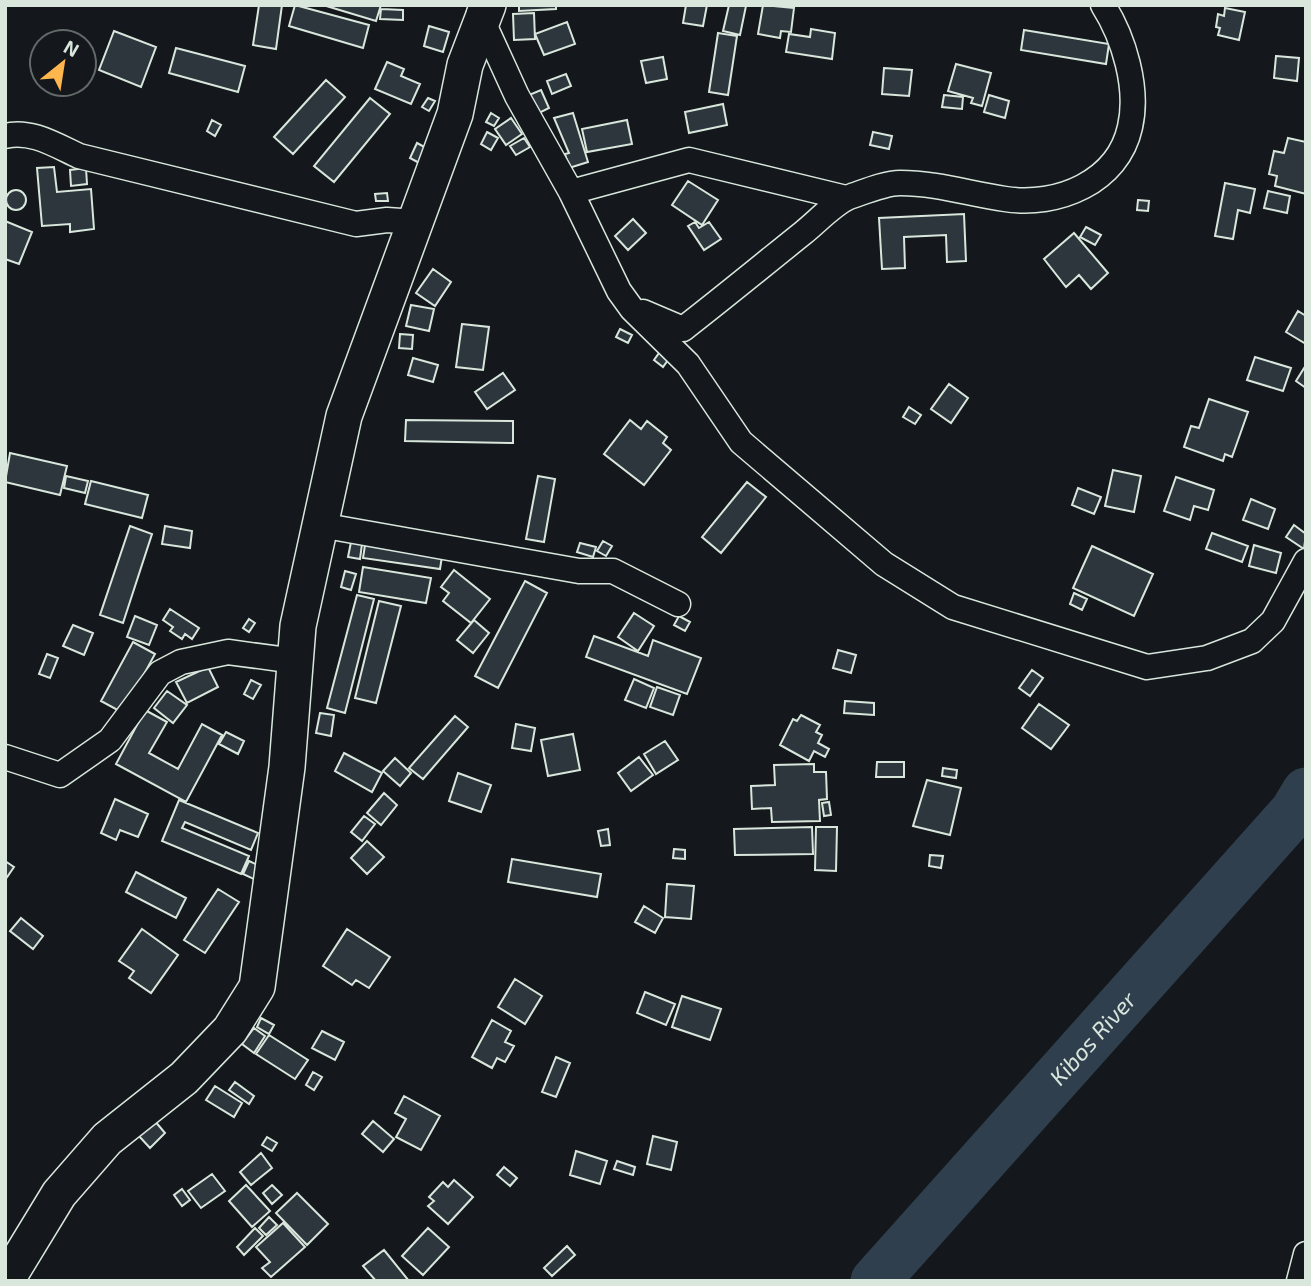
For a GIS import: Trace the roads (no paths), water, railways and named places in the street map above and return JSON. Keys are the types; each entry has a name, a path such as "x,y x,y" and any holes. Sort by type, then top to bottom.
{"main road":[{"path":"6,1281 59,1194 107,1139 193,1068 230,1030 257,987 287,767 298,626 344,416 455,114 465,65 482,11"}],"street":[{"path":"632,309 683,329 846,198 897,183 951,186 1007,200 1049,198 1093,183 1116,160 1128,136 1134,111 1130,76 1116,25 1103,5"},
{"path":"482,11 517,96 571,192 619,291 632,309 688,364 741,442 884,564 953,607 1147,667 1208,658 1252,641 1273,621 1306,560"},
{"path":"5,136 15,133 40,138 79,156 356,224 387,219 415,222"},
{"path":"571,192 690,160 846,198"},
{"path":"320,525 579,571 613,571 678,604"},
{"path":"5,757 60,775 110,740 160,673 181,662 228,652 295,662"},
{"path":"1300,1281 1306,1254"}],"waterway":[{"name":"Kibos River","path":"875,1281 1294,812 1306,792"}]}
